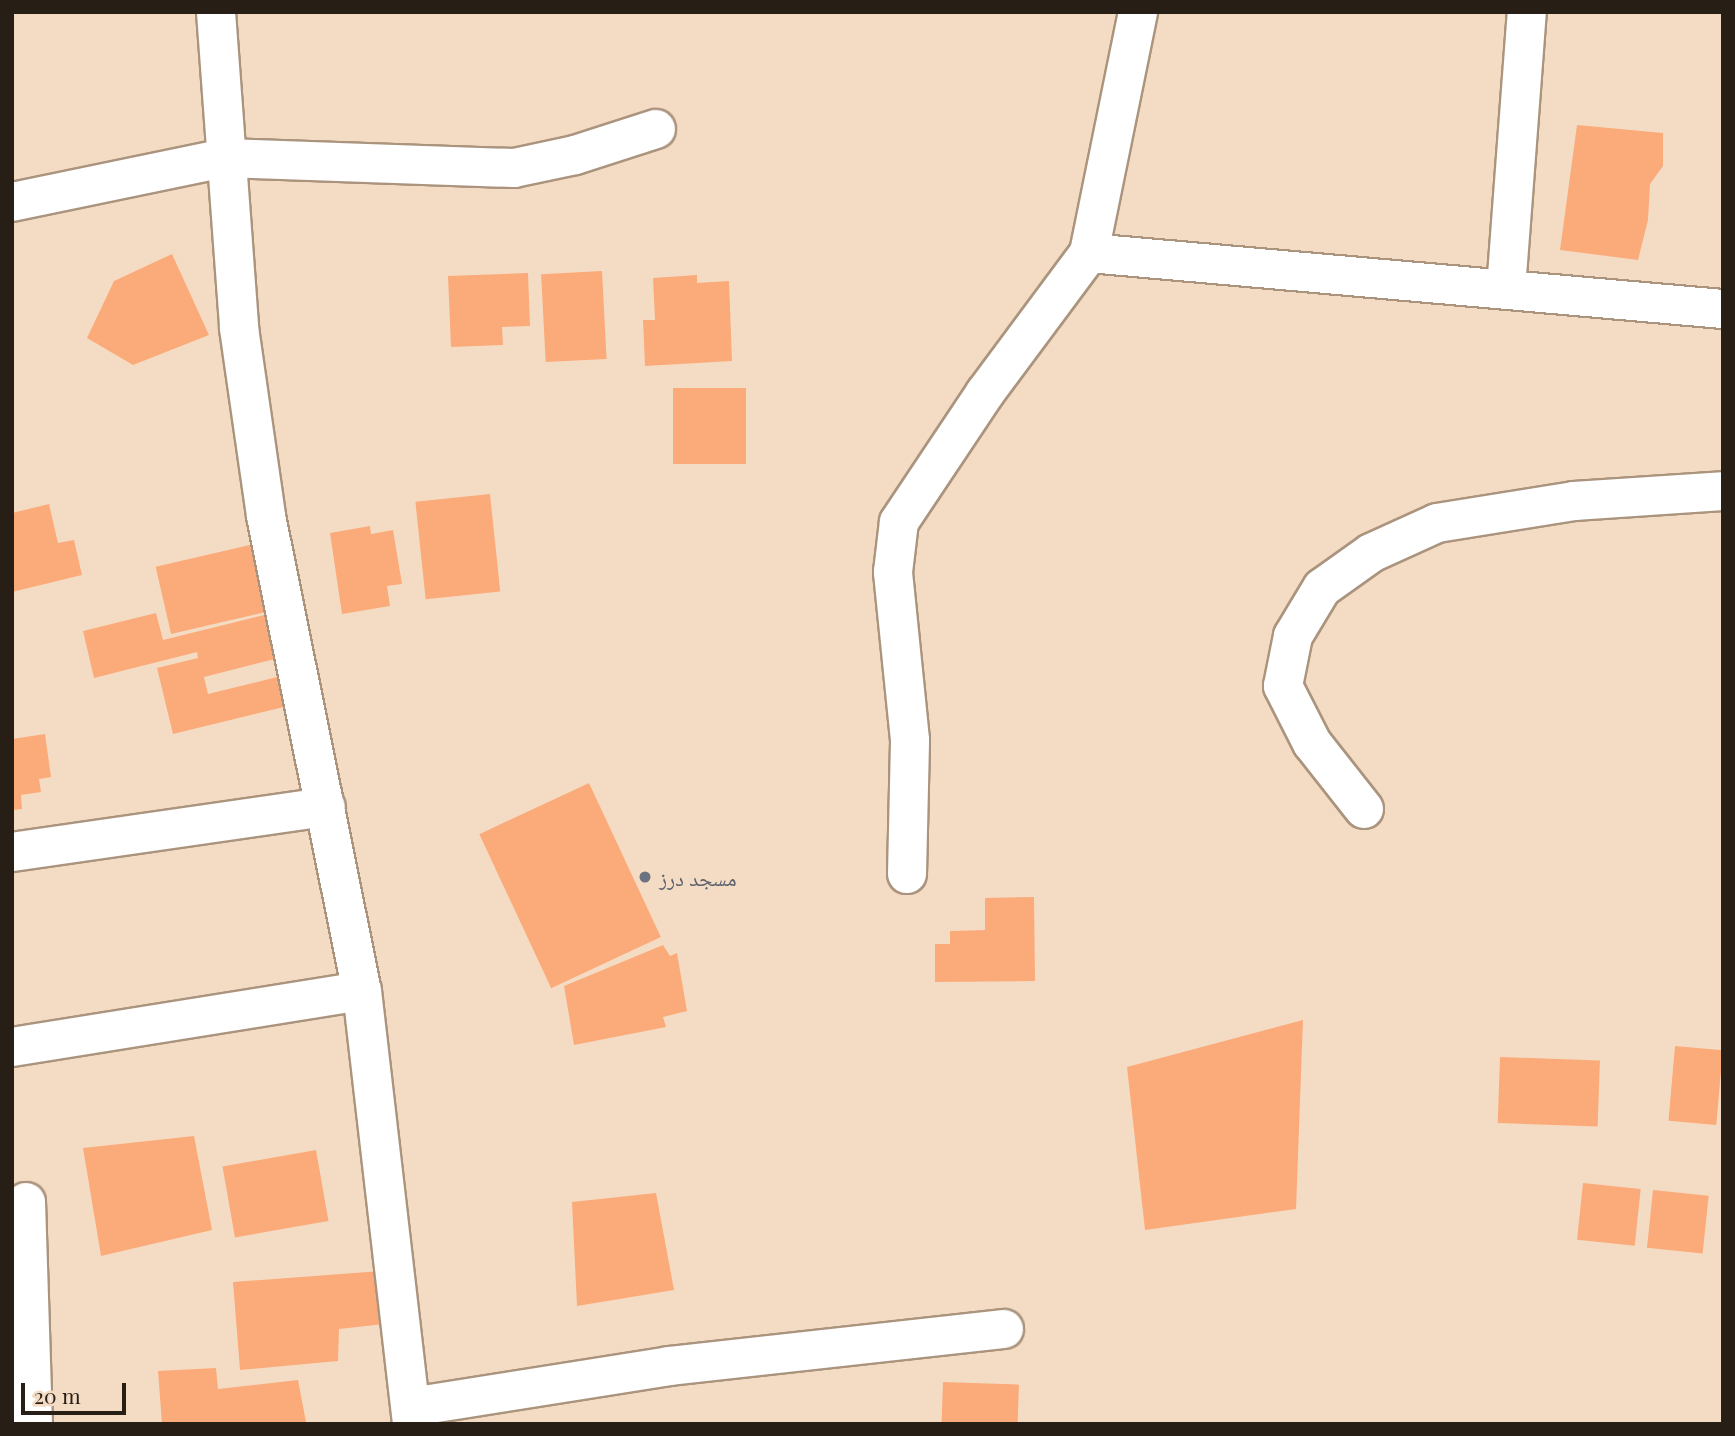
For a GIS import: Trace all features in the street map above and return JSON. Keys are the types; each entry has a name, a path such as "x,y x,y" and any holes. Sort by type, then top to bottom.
{"street":[{"path":"216,12 239,328 266,516 362,991 412,1415 669,1366 1004,1329"},
{"path":"907,874 910,740 893,572 899,522 985,393 1089,253 1138,12"},
{"path":"1506,289 1527,12"},
{"path":"12,202 225,158 514,168 575,155 656,130"},
{"path":"1089,253 1723,309"},
{"path":"1364,810 1312,743 1283,686 1293,636 1322,588 1371,553 1437,523 1574,501 1723,491"},
{"path":"12,852 326,807"},
{"path":"12,1047 362,991"},
{"path":"26,1202 33,1424"}],"building":[{"path":"1577,125 1663,133 1663,166 1650,184 1648,220 1638,260 1560,250"},
{"path":"172,254 209,335 133,365 87,338 114,281"},
{"path":"602,271 607,359 546,362 541,274"},
{"path":"528,273 530,326 502,327 503,345 451,347 448,276"},
{"path":"697,275 697,283 729,281 732,361 645,366 643,320 655,320 653,278"},
{"path":"673,388 746,388 746,464 673,464"},
{"path":"490,494 500,591 426,599 415,502"},
{"path":"49,504 58,543 74,540 82,575 12,592 12,513"},
{"path":"370,526 371,534 393,530 402,584 387,586 390,606 342,614 330,533"},
{"path":"254,544 270,611 171,634 156,567"},
{"path":"156,613 163,640 272,613 283,657 204,677 208,694 289,674 296,704 173,734 157,668 198,658 197,652 94,678 83,631"},
{"path":"45,734 51,777 39,779 41,792 21,795 22,809 12,810 12,739"},
{"path":"589,783 661,937 551,988 479,834"},
{"path":"1034,897 1035,981 935,982 935,944 950,944 950,931 985,930 985,898"},
{"path":"663,945 670,956 677,953 687,1011 663,1017 666,1027 574,1045 564,986"},
{"path":"1303,1020 1296,1209 1145,1230 1127,1067"},
{"path":"1675,1046 1723,1050 1716,1125 1668,1121"},
{"path":"1500,1057 1600,1060 1598,1126 1498,1123"},
{"path":"194,1136 212,1230 101,1256 83,1148"},
{"path":"316,1150 329,1221 235,1237 222,1166"},
{"path":"1583,1183 1641,1189 1635,1246 1577,1240"},
{"path":"1653,1190 1709,1196 1703,1254 1647,1248"},
{"path":"656,1193 674,1290 577,1306 572,1202"},
{"path":"381,1271 384,1324 339,1329 338,1361 240,1370 233,1282"},
{"path":"216,1368 218,1389 298,1380 306,1422 162,1424 158,1371"},
{"path":"943,1382 1019,1385 1018,1424 942,1424"}],"place":[{"name":"مسجد درز","path":"645,877"}]}
